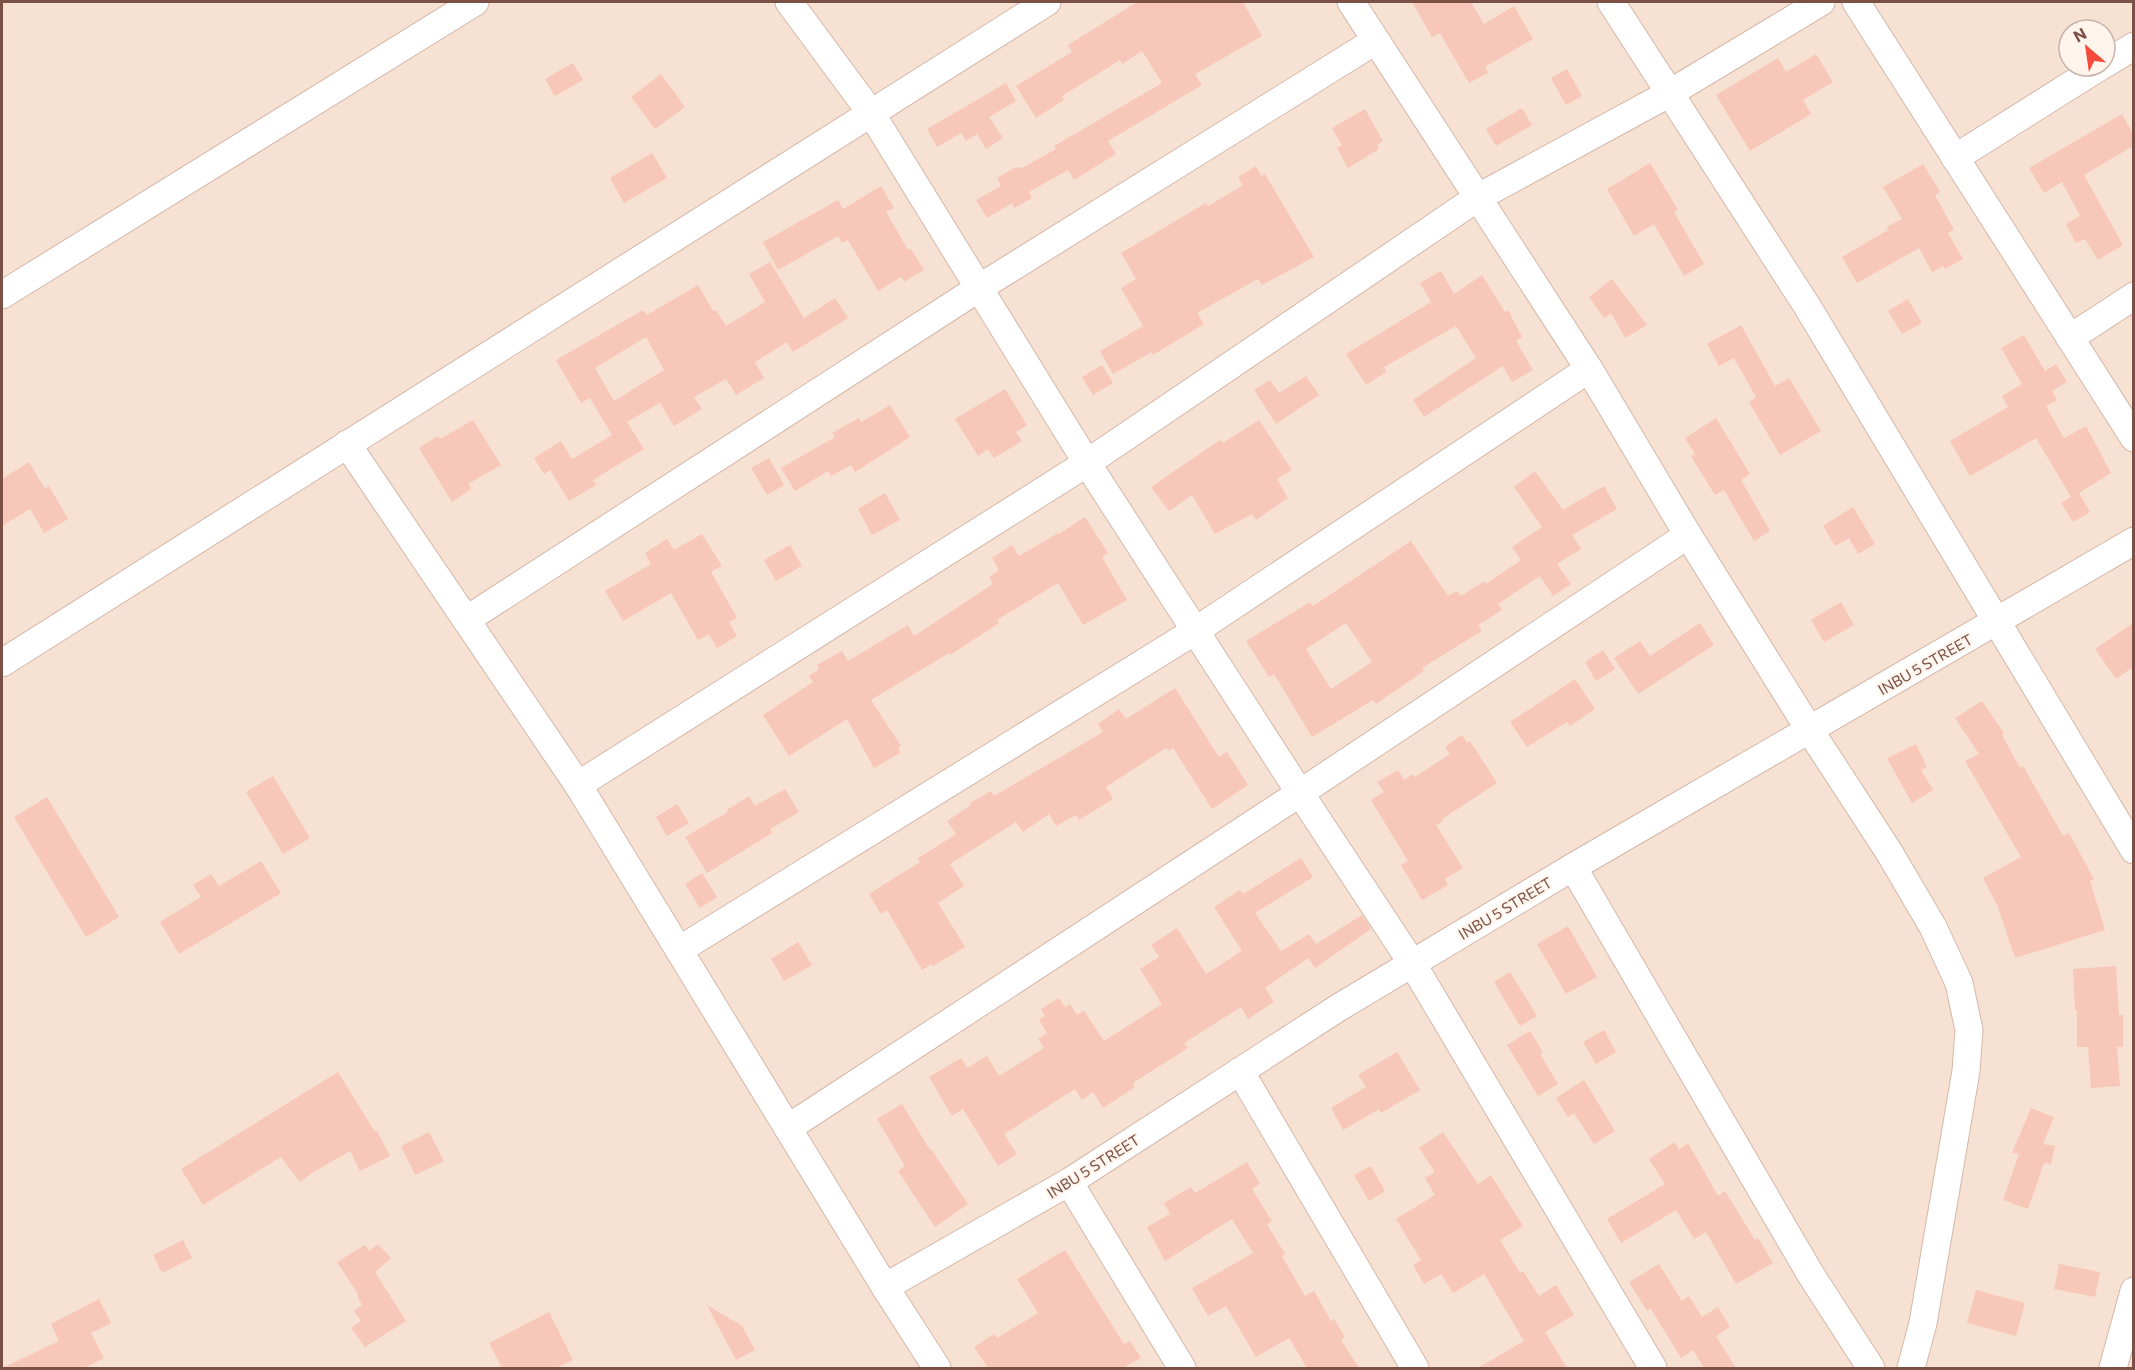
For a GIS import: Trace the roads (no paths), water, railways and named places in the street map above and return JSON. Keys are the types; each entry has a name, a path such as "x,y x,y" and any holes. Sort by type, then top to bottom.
{"street":[{"path":"2,295 475,2"},
{"path":"789,2 871,113 1087,463 1412,963 1653,1368"},
{"path":"2,663 1047,2"},
{"path":"1352,2 1375,41 1589,369 1688,535 1889,852 1933,927 1959,983 1969,1030 1966,1071 1925,1312 1911,1368"},
{"path":"1611,2 1807,306 2133,849"},
{"path":"578,785 1087,463 1477,198 1670,93 1821,2"},
{"path":"1856,2 2133,438"},
{"path":"466,620 979,288 1375,41"},
{"path":"2117,56 2133,46"},
{"path":"1955,158 2082,78"},
{"path":"2070,338 2133,296"},
{"path":"679,950 1195,631 1589,369"},
{"path":"347,444 578,785 885,1287 937,1368"},
{"path":"788,1128 1300,793 1688,535"},
{"name":"INBU 5 STREET","path":"885,1287 1069,1182 1412,963 1809,729 2133,542"},
{"path":"1573,867 1811,1275 1871,1368"},
{"path":"1240,1071 1415,1368"},
{"path":"1069,1182 1182,1368"},
{"path":"2113,1368 2133,1291"}]}
